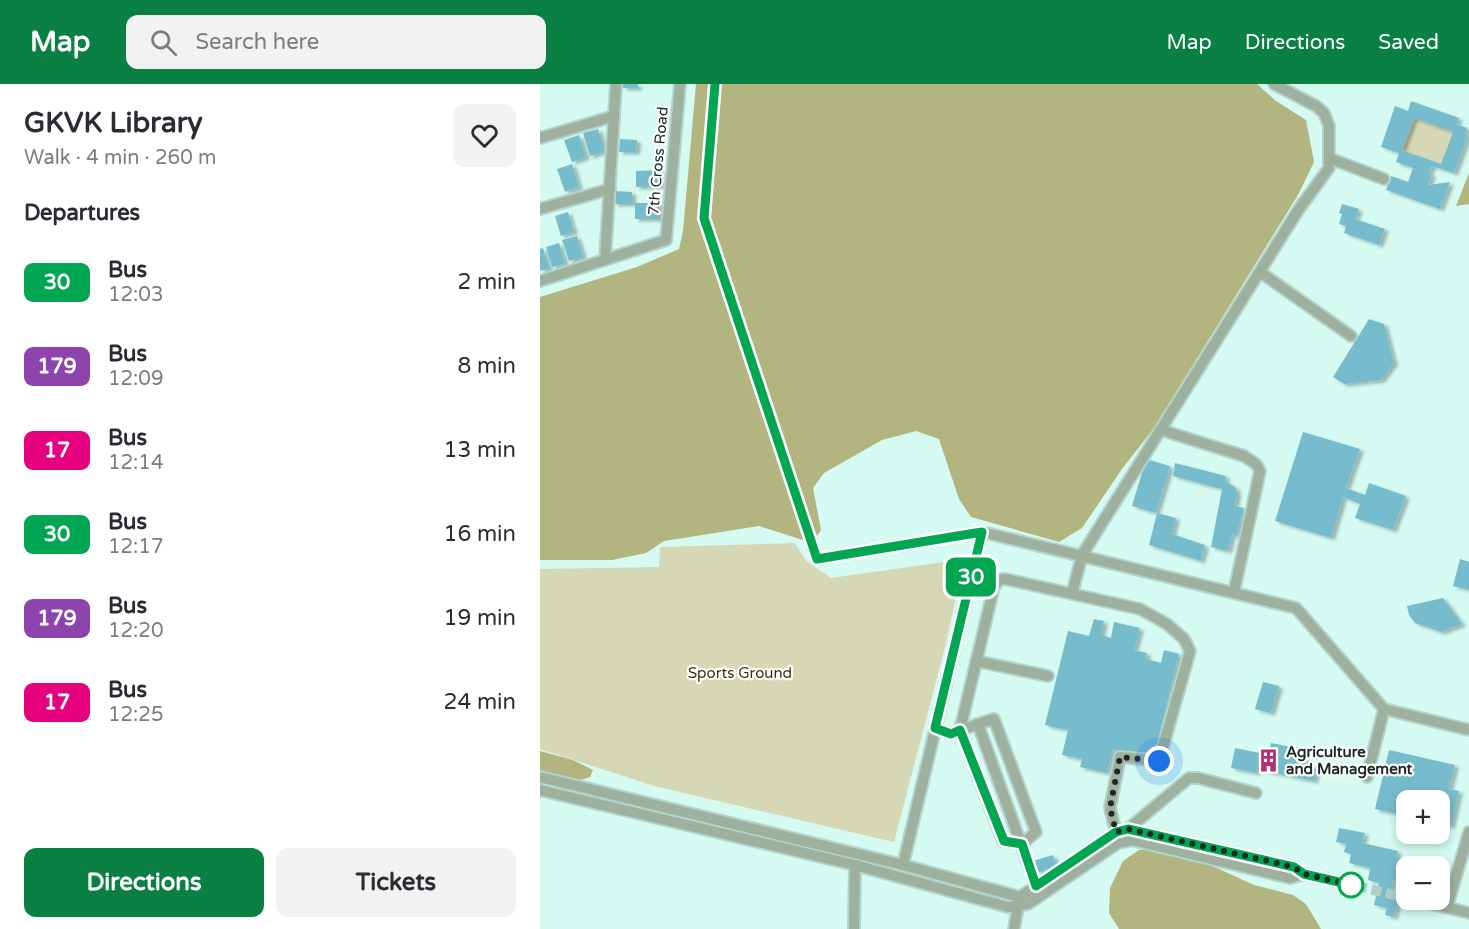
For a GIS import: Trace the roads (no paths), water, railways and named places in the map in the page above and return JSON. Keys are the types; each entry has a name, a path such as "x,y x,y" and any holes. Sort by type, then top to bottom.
{"street":[{"path":"540,281 605,260 616,84"},
{"name":"7th Cross Road","path":"605,260 666,240 680,84"},
{"path":"715,84 704,218 817,559 982,532 1296,608 1384,709 1469,730"},
{"path":"1072,594 1082,555 1299,209 1329,168 1329,126 1324,113 1316,106 1274,84"},
{"path":"540,138 614,116"},
{"path":"1329,158 1384,179"},
{"path":"540,210 610,189"},
{"path":"1260,272 1351,336"},
{"path":"1161,430 1244,456 1256,464 1260,471 1234,592"},
{"path":"903,865 982,532"},
{"path":"1022,844 1004,841 960,730 994,587 999,580 1005,579 1140,609 1167,624 1184,639 1190,651 1159,761 1120,757 1110,808 1116,832"},
{"path":"976,661 1048,675"},
{"path":"1367,777 1384,709"},
{"path":"935,728 951,734 994,719 1036,832 1022,844"},
{"path":"978,724 1036,886"},
{"path":"540,777 903,865 1028,904 1118,843 1132,840 1290,878 1304,874"},
{"path":"540,790 855,865 1008,907 1116,832 1128,829 1189,778 1198,777 1256,793"},
{"path":"1128,829 1294,867 1304,874 1356,886"},
{"path":"1450,898 1469,832"},
{"path":"854,929 855,865"},
{"path":"1014,929 1019,901"},
{"path":"1450,909 1469,913"}],"tunnel":[{"path":"1357,886 1396,896"}],"place":[{"name":"Agriculture and Management","path":"1268,761"}],"park label":[{"name":"Sports Ground","path":"740,673"}]}
